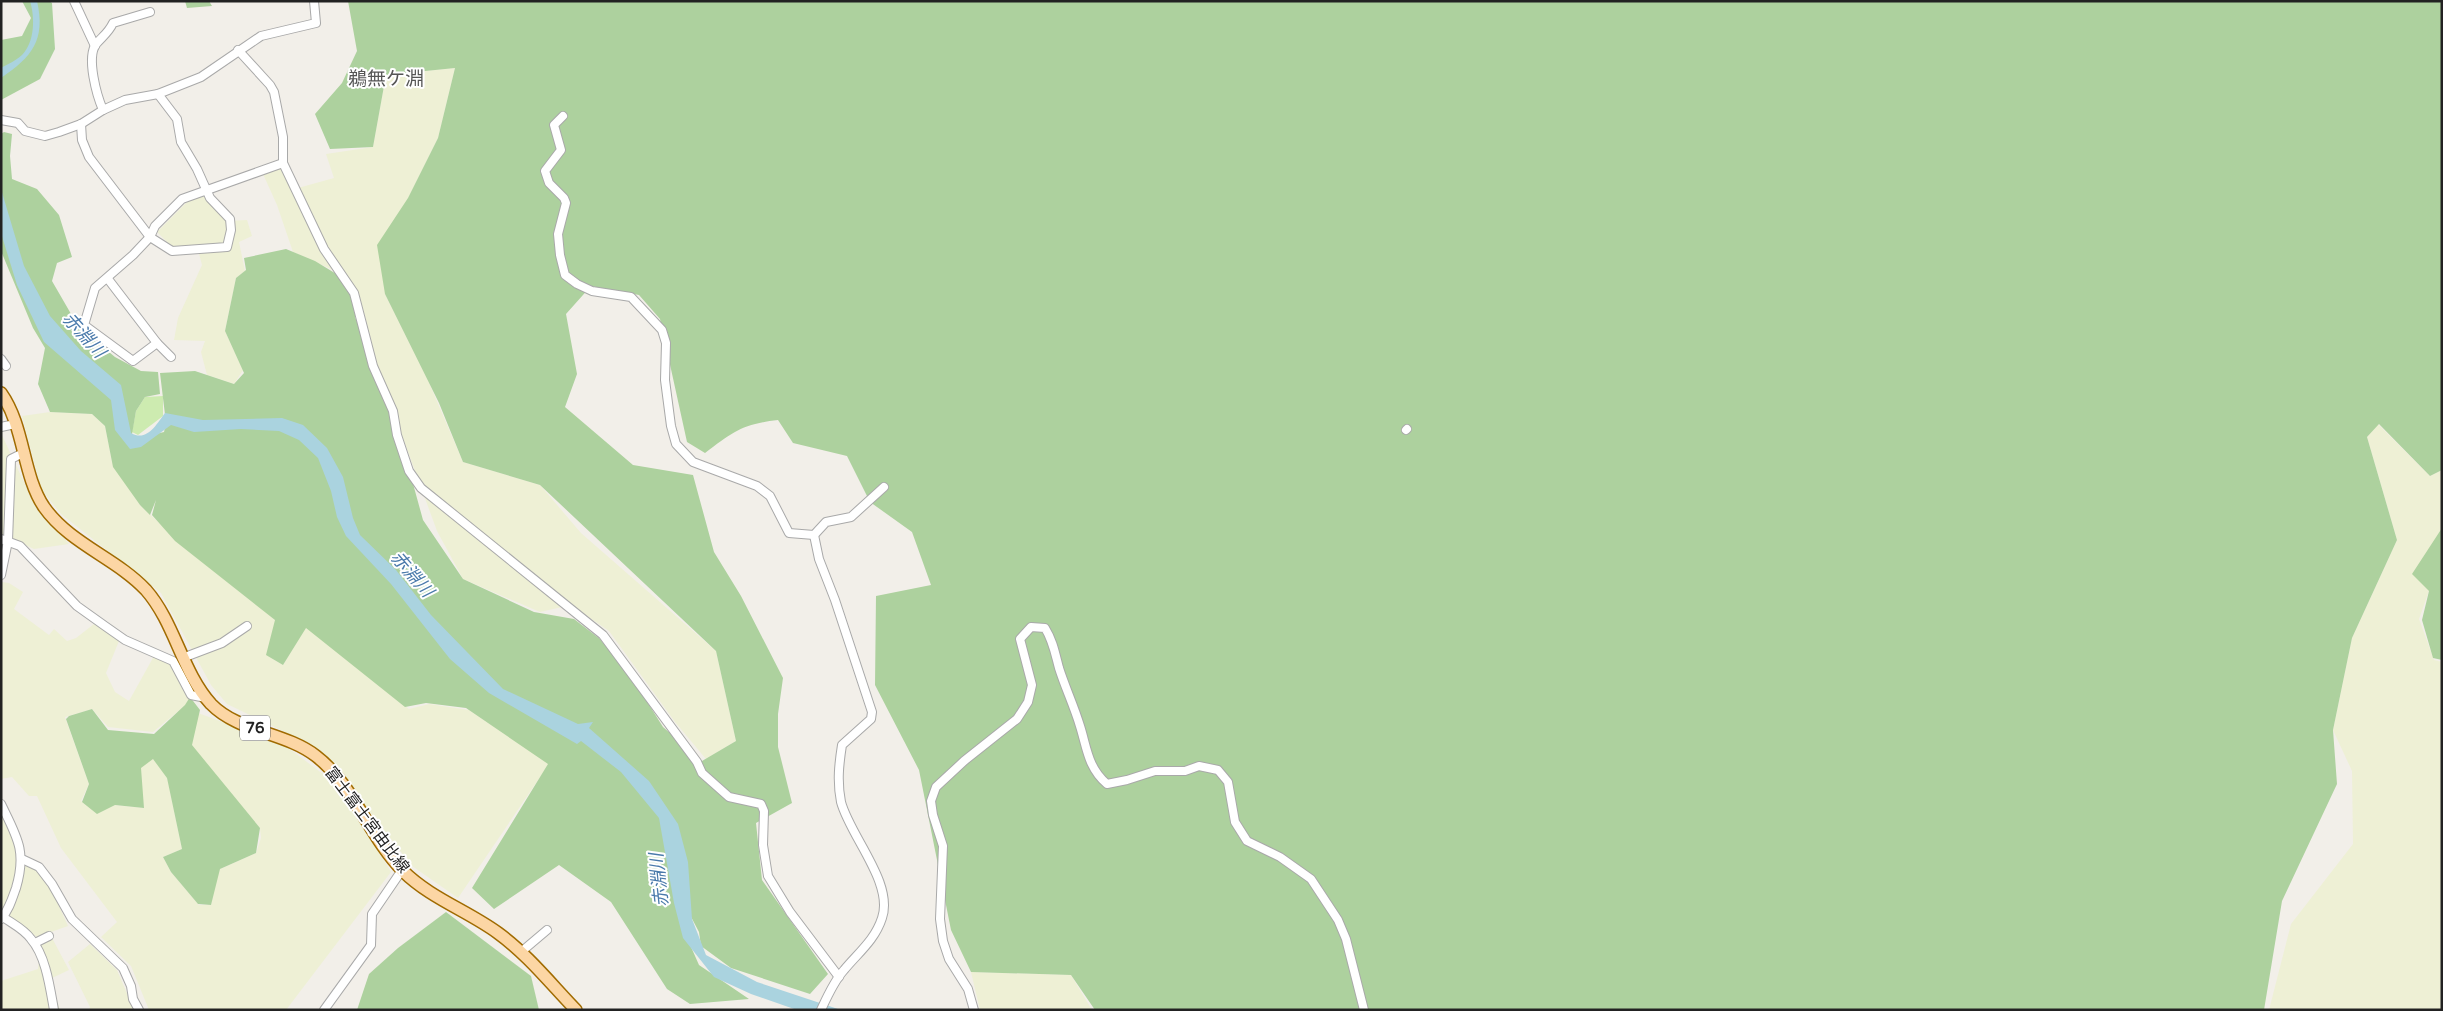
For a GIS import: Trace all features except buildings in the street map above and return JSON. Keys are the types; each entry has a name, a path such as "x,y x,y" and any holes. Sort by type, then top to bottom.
{"main road":[{"name":"富士富士宮由比線","path":"1,393 25,452 36,492 48,512 64,529 146,590 163,615 206,698 217,709 232,719 296,744 316,756 343,786 402,870 422,888 498,932 521,952 576,1010"}],"street":[{"path":"74,1 95,46 92,68 103,110"},
{"path":"4,119 18,123 25,131 45,136 81,124 103,110 125,100 158,94 201,77 261,36 316,23 314,1"},
{"path":"95,46 109,32 113,23 150,12"},
{"path":"238,50 270,85 274,92 284,137 283,163 324,249 354,293 373,366 393,412 397,435 409,471 421,488 603,635 686,747 702,773 729,796 761,804 764,811 763,845 768,876 790,912 839,977"},
{"path":"81,124 82,140 89,157 150,237 172,251 226,247 231,230 230,219 210,198 181,142 177,119 158,94"},
{"path":"564,116 554,125 561,150 545,171 549,183 564,198 566,203 558,234 560,255 565,275 577,284 592,291 631,297 662,330 666,343 665,380 671,426 676,444 693,462 757,486 770,496 789,533 814,535"},
{"path":"157,343 133,361 84,325 95,288 108,279 150,237 155,226 182,199 283,163"},
{"path":"108,279 157,343 171,357"},
{"path":"1,359 6,366"},
{"path":"1,427 15,424"},
{"path":"1,575 11,459 25,452"},
{"path":"814,535 826,522 852,517 884,487"},
{"path":"814,535 819,559 836,600 872,712 870,719 842,745 838,780 842,803 877,877 883,894 884,910 871,941 839,977 821,1010"},
{"path":"4,540 20,546 77,606 125,640 173,661 190,695 206,698"},
{"path":"184,657 222,643 247,626"},
{"path":"974,1010 968,989 950,959 943,941 940,919 943,846 933,815 932,801 936,787 1017,719 1028,702 1032,685 1020,639 1031,627 1045,628 1053,642 1059,667 1080,725 1090,765 1097,776 1107,784 1155,771 1184,771 1199,766 1218,770 1228,782 1235,822 1247,841 1280,857 1311,879 1338,920 1346,939 1364,1010"},
{"path":"1,804 17,836 22,859 12,902 2,918 21,929 35,943 49,982 54,1010"},
{"path":"22,859 39,867 52,884 72,919 123,968 132,986 133,999 139,1010"},
{"path":"324,1010 371,945 372,914 402,870"},
{"path":"521,952 547,930"},
{"path":"35,943 49,936"}],"green space":[{"path":"22,1 49,1 52,3 55,49 40,79 1,100 1,40 22,36 31,18"},
{"path":"185,1 209,1 212,6 187,8"},
{"path":"348,1 2442,1 2442,470 2430,476 2379,424 2367,437 2397,540 2352,638 2333,730 2337,784 2282,901 2264,1010 1095,1010 1071,975 971,972 951,930 919,770 875,685 876,596 931,585 912,532 870,502 847,456 793,443 778,420 755,424 738,430 705,453 687,442 660,319 639,295 591,286 566,314 577,374 565,407 633,465 693,475 714,552 741,596 783,678 778,714 778,747 792,803 756,823 762,880 828,974 810,994 731,968 701,946 699,932 689,913 658,809 680,922 699,965 749,999 690,1004 667,989 611,902 559,865 494,909 472,888 548,764 466,708 426,703 405,707 306,628 283,665 266,655 275,620 175,541 152,515 156,500 150,515 140,505 113,467 105,426 92,414 50,412 38,384 45,348 33,328 1,251 1,134 4,132 12,134 10,156 12,179 37,189 59,215 72,257 57,263 52,281 78,326 115,357 141,371 158,372 160,394 145,397 136,411 131,440 164,432 166,423 160,373 195,371 234,384 244,373 225,331 236,278 246,270 244,258 286,249 315,261 338,275 356,301 355,317 393,411 423,520 463,579 534,612 574,619 600,639 634,681 663,727 702,761 736,741 716,651 540,485 463,462 439,403 385,294 377,245 408,198 438,138 455,68 386,75 373,147 330,149 315,114 342,83 357,51"},
{"path":"455,68 438,138 403,209 385,294 427,378 463,462 540,485 581,533 716,651 736,741 706,759 675,722 609,631 571,605 540,612 463,579 437,531 393,411 373,366 372,343 359,294 331,269 293,252 277,205 263,174 280,167 298,188 334,178 326,154 373,147 386,75"},
{"path":"204,196 227,221 247,220 252,236 239,242 245,271 236,278 225,331 243,370 234,384 207,375 201,352 205,341 174,340 178,318 202,265 197,246 173,248 157,232 189,200"},
{"path":"163,396 163,416 138,435 132,432 136,411 145,397"},
{"path":"50,412 92,414 105,426 112,462 140,505 196,557 242,584 277,622 270,657 283,665 306,627 409,709 429,704 469,710 549,764 458,898 412,866 330,761 285,732 227,704 211,685 161,593 61,514 41,489 22,416"},
{"path":"2378,424 2430,476 2442,470 2442,528 2429,591 2419,619 2434,660 2442,662 2442,1010 2269,1010 2291,924 2353,844 2352,771 2333,730 2352,638 2397,540 2367,437"},
{"path":"1,433 36,508 69,544 34,549 1,534"},
{"path":"2442,528 2442,660 2433,658 2422,620 2429,591 2412,574"},
{"path":"2,582 9,583 23,592 14,609 49,635 54,629 67,641 76,638 94,624 119,641 106,673 115,692 129,701 154,656 168,662 190,697 187,704 153,732 108,727 92,709 65,717 89,784 81,801 97,813 114,805 144,808 140,781 141,765 153,758 167,777 182,849 163,857 171,872 199,905 211,905 218,870 256,853 261,838 260,828 189,744 198,713 283,744 339,786 391,872 286,1010 149,1010 131,966 101,937 117,922 61,848 37,796 29,796 12,777 1,779"},
{"path":"190,697 200,710 192,745 260,828 256,853 220,869 211,905 198,904 171,872 163,857 182,849 167,778 153,759 141,768 144,808 115,805 97,814 82,802 89,784 66,719 69,716 92,709 108,730 154,734 185,705"},
{"path":"5,816 18,855 45,875 68,926 37,937 1,912 1,817"},
{"path":"446,912 531,976 539,1010 357,1010 369,974 398,948"},
{"path":"52,938 69,970 50,979 60,1010 1,1010 1,981 38,969 41,944"},
{"path":"90,944 117,970 134,1010 89,1010 90,1007 68,962"},
{"path":"971,972 1071,975 1092,1010 980,1010"}],"water":[{"path":"30,1 37,1 40,27 38,37 34,46 21,63 1,78 1,68 20,57 26,50 32,36 33,14"},
{"path":"1,189 24,266 50,316 81,351 121,385 131,433 137,435 146,434 155,427 165,413 203,420 282,418 303,425 327,448 343,477 353,518 360,535 396,570 431,615 503,689 578,724 593,722 589,728 649,781 678,824 688,862 692,919 706,955 757,982 841,1010 797,1010 751,994 714,977 683,938 674,903 659,818 621,772 581,741 577,744 489,693 450,659 391,584 346,536 337,517 331,491 318,458 299,440 279,431 241,429 194,432 171,425 141,447 130,449 115,430 111,400 44,342 17,285 1,233"}],"district":[{"name":"鵜無ケ淵","path":"386,79"}],"water label":[{"name":"赤淵川","path":"84,335"},
{"name":"赤淵川","path":"412,574"},
{"name":"赤淵川","path":"659,880"}]}
